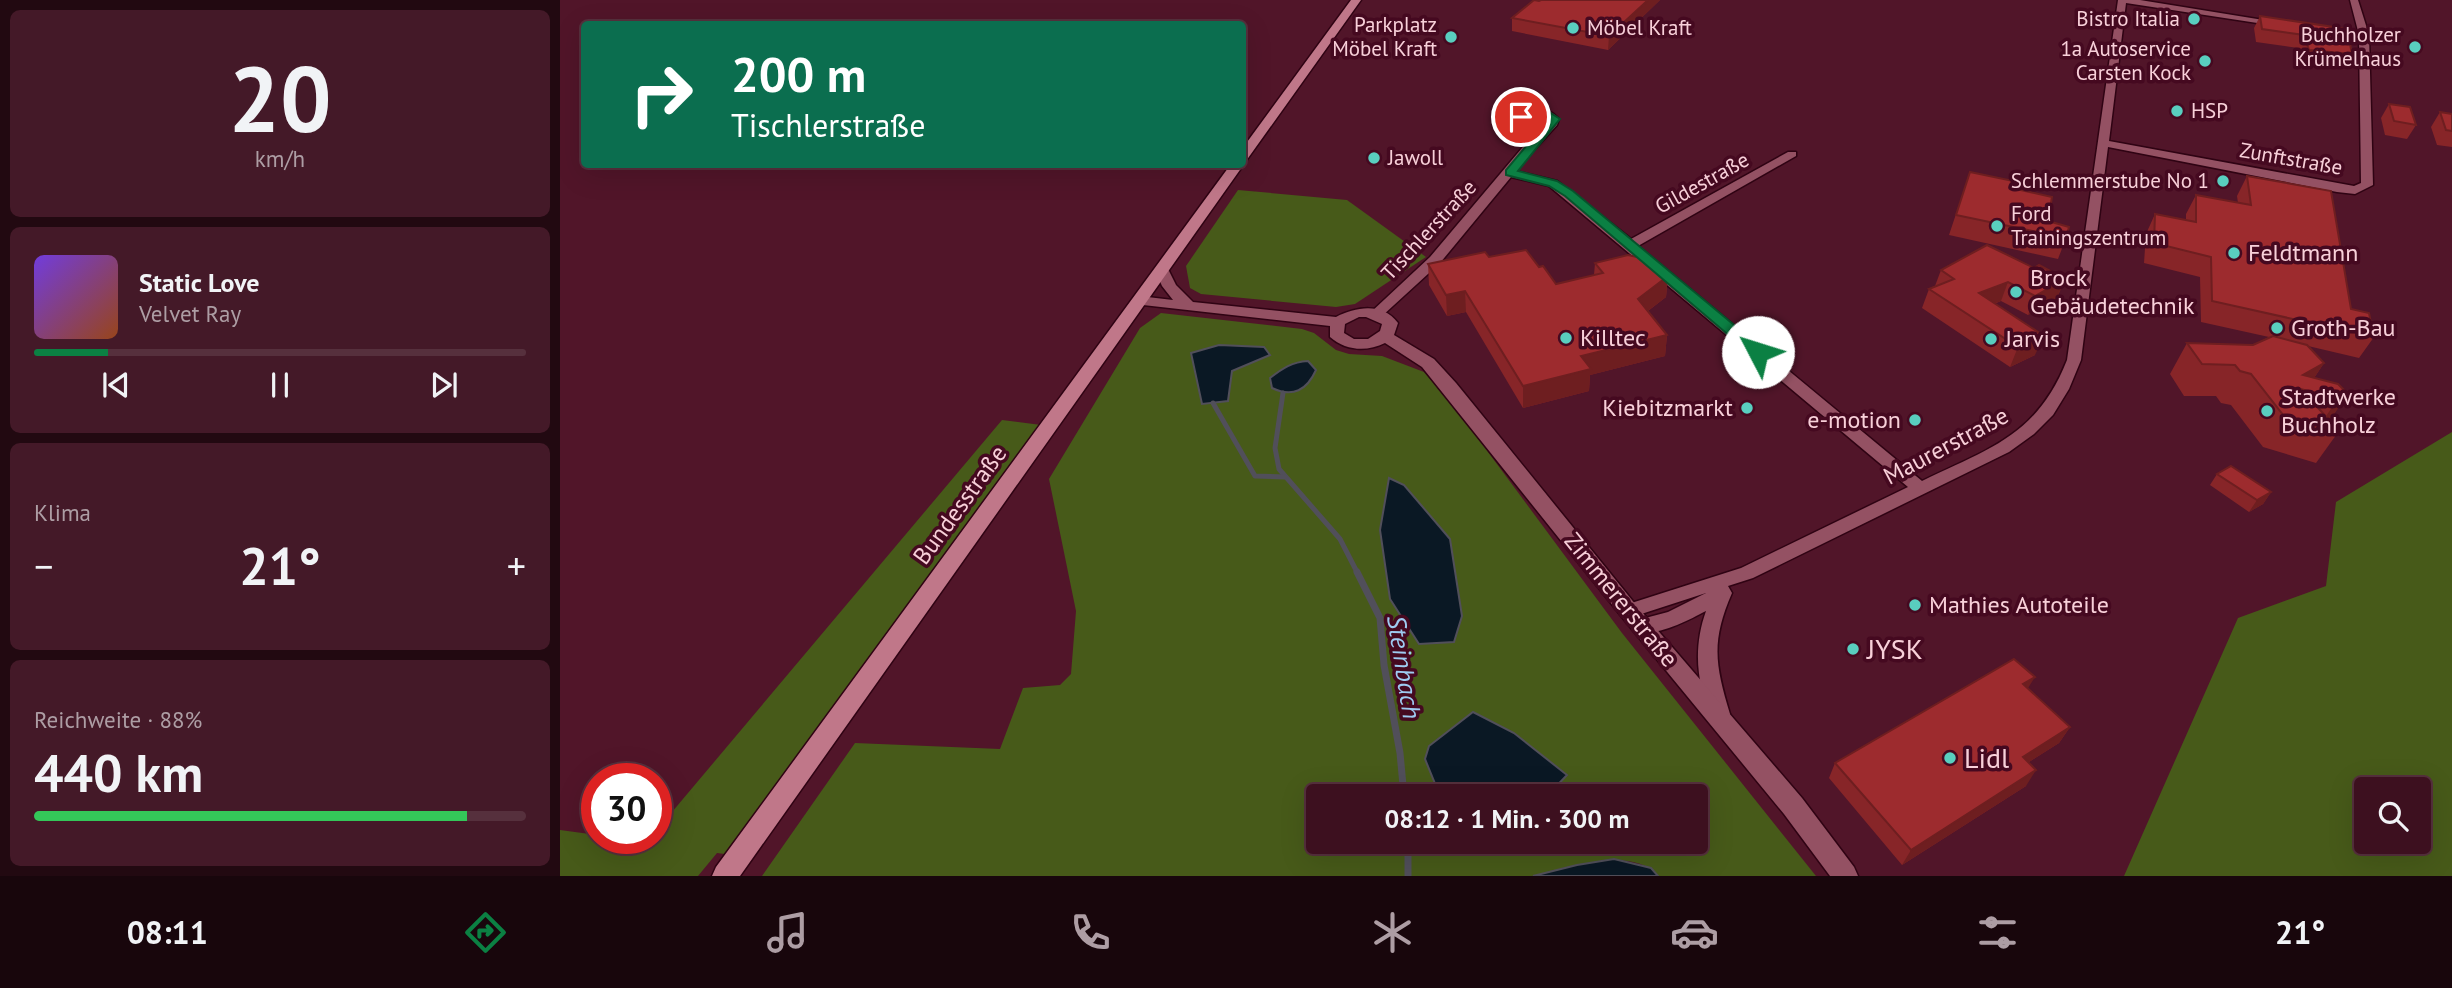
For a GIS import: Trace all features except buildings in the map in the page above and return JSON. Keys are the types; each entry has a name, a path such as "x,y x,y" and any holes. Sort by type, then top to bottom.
{"main road":[{"path":"1246,152 1356,0"},
{"name":"Bundesstraße","path":"725,876 1235,168"}],"street":[{"path":"2122,0 2287,24"},
{"name":"Maurerstraße","path":"1635,618 1747,573 2003,448 2023,436 2053,408 2066,385 2074,360 2122,0"},
{"name":"Zunftstraße","path":"2103,143 2337,188 2355,190 2367,185 2364,35 2354,0"},
{"path":"2312,28 2364,35"},
{"name":"Tischlerstraße","path":"1377,313 1436,260 1534,141"},
{"name":"Gildestraße","path":"1630,245 1792,154"},
{"path":"1510,173 1553,183 1920,489"},
{"path":"1162,270 1165,282 1177,298 1190,307"},
{"path":"1139,301 1338,322 1356,313 1377,313 1390,323 1385,336 1368,344 1348,343 1336,334 1338,322"},
{"name":"Zimmererstraße","path":"1385,336 1428,363 1450,387 1635,618 1793,806 1845,876"},
{"name":"Maurerstraße","path":"1635,618 1665,622 1685,615 1723,593 1747,573"},
{"name":"Maurerstraße","path":"1723,593 1709,621 1704,645 1709,677 1723,723"}],"green space":[{"path":"1238,190 1347,200 1426,257 1355,304 1336,307 1201,294 1190,288 1186,266"},
{"path":"1161,313 1302,329 1314,333 1336,350 1349,354 1382,356 1424,372 1457,410 1622,633 1816,876 1658,876 1647,867 1616,860 1580,864 1533,876 762,876 855,743 1000,749 1023,688 1060,685 1071,674 1076,611 1049,479 1140,328","holes":["1191,353 1269,355 1232,371 1202,404"]},
{"path":"1002,420 1049,426 740,856 717,853 698,876 560,876 560,830 581,833 581,854 672,854 672,812"},
{"path":"2452,432 2452,876 2124,876 2238,618 2326,586 2336,502"}],"water":[{"path":"1219,345 1264,347 1270,355 1232,371 1228,401 1202,404 1191,353"},
{"path":"1308,361 1316,370 1304,387 1293,392 1272,388 1270,378 1275,374 1292,364"},
{"path":"1389,478 1404,485 1450,539 1462,616 1454,642 1419,644 1390,599 1380,530"},
{"path":"1473,712 1514,733 1567,775 1558,784 1435,784 1425,759 1429,746"},
{"path":"1614,859 1651,868 1658,876 1533,876 1577,865"}],"waterway":[{"name":"Steinbach","path":"1283,393 1275,448 1279,469 1340,539 1358,574"},
{"name":"Steinbach","path":"1213,403 1255,476 1285,477"},
{"name":"Steinbach","path":"1358,574 1380,618 1384,665 1403,784"},
{"name":"Steinbach","path":"1408,854 1408,876"}],"place":[{"name":"Bistro Italia","path":"2194,19"},
{"name":"Möbel Kraft","path":"1573,28"},
{"name":"Parkplatz Möbel Kraft","path":"1451,37"},
{"name":"Buchholzer Krümelhaus","path":"2415,47"},
{"name":"1a Autoservice Carsten Kock","path":"2205,61"},
{"name":"HSP","path":"2177,111"},
{"name":"Jawoll","path":"1374,158"},
{"name":"Schlemmerstube No 1","path":"2223,181"},
{"name":"Ford Trainingszentrum","path":"1997,226"},
{"name":"Feldtmann","path":"2234,253"},
{"name":"Brock Gebäudetechnik","path":"2016,292"},
{"name":"Groth-Bau","path":"2277,328"},
{"name":"Killtec","path":"1566,338"},
{"name":"Jarvis","path":"1991,339"},
{"name":"Kiebitzmarkt","path":"1747,408"},
{"name":"Stadtwerke Buchholz","path":"2267,411"},
{"name":"e-motion","path":"1915,420"},
{"name":"Mathies Autoteile","path":"1915,605"},
{"name":"JYSK","path":"1853,649"},
{"name":"Lidl","path":"1950,758"}],"route":[{"path":"1521,117 1530,112 1543,111 1554,119 1510,173 1553,183 1569,194 1758,352"}]}
